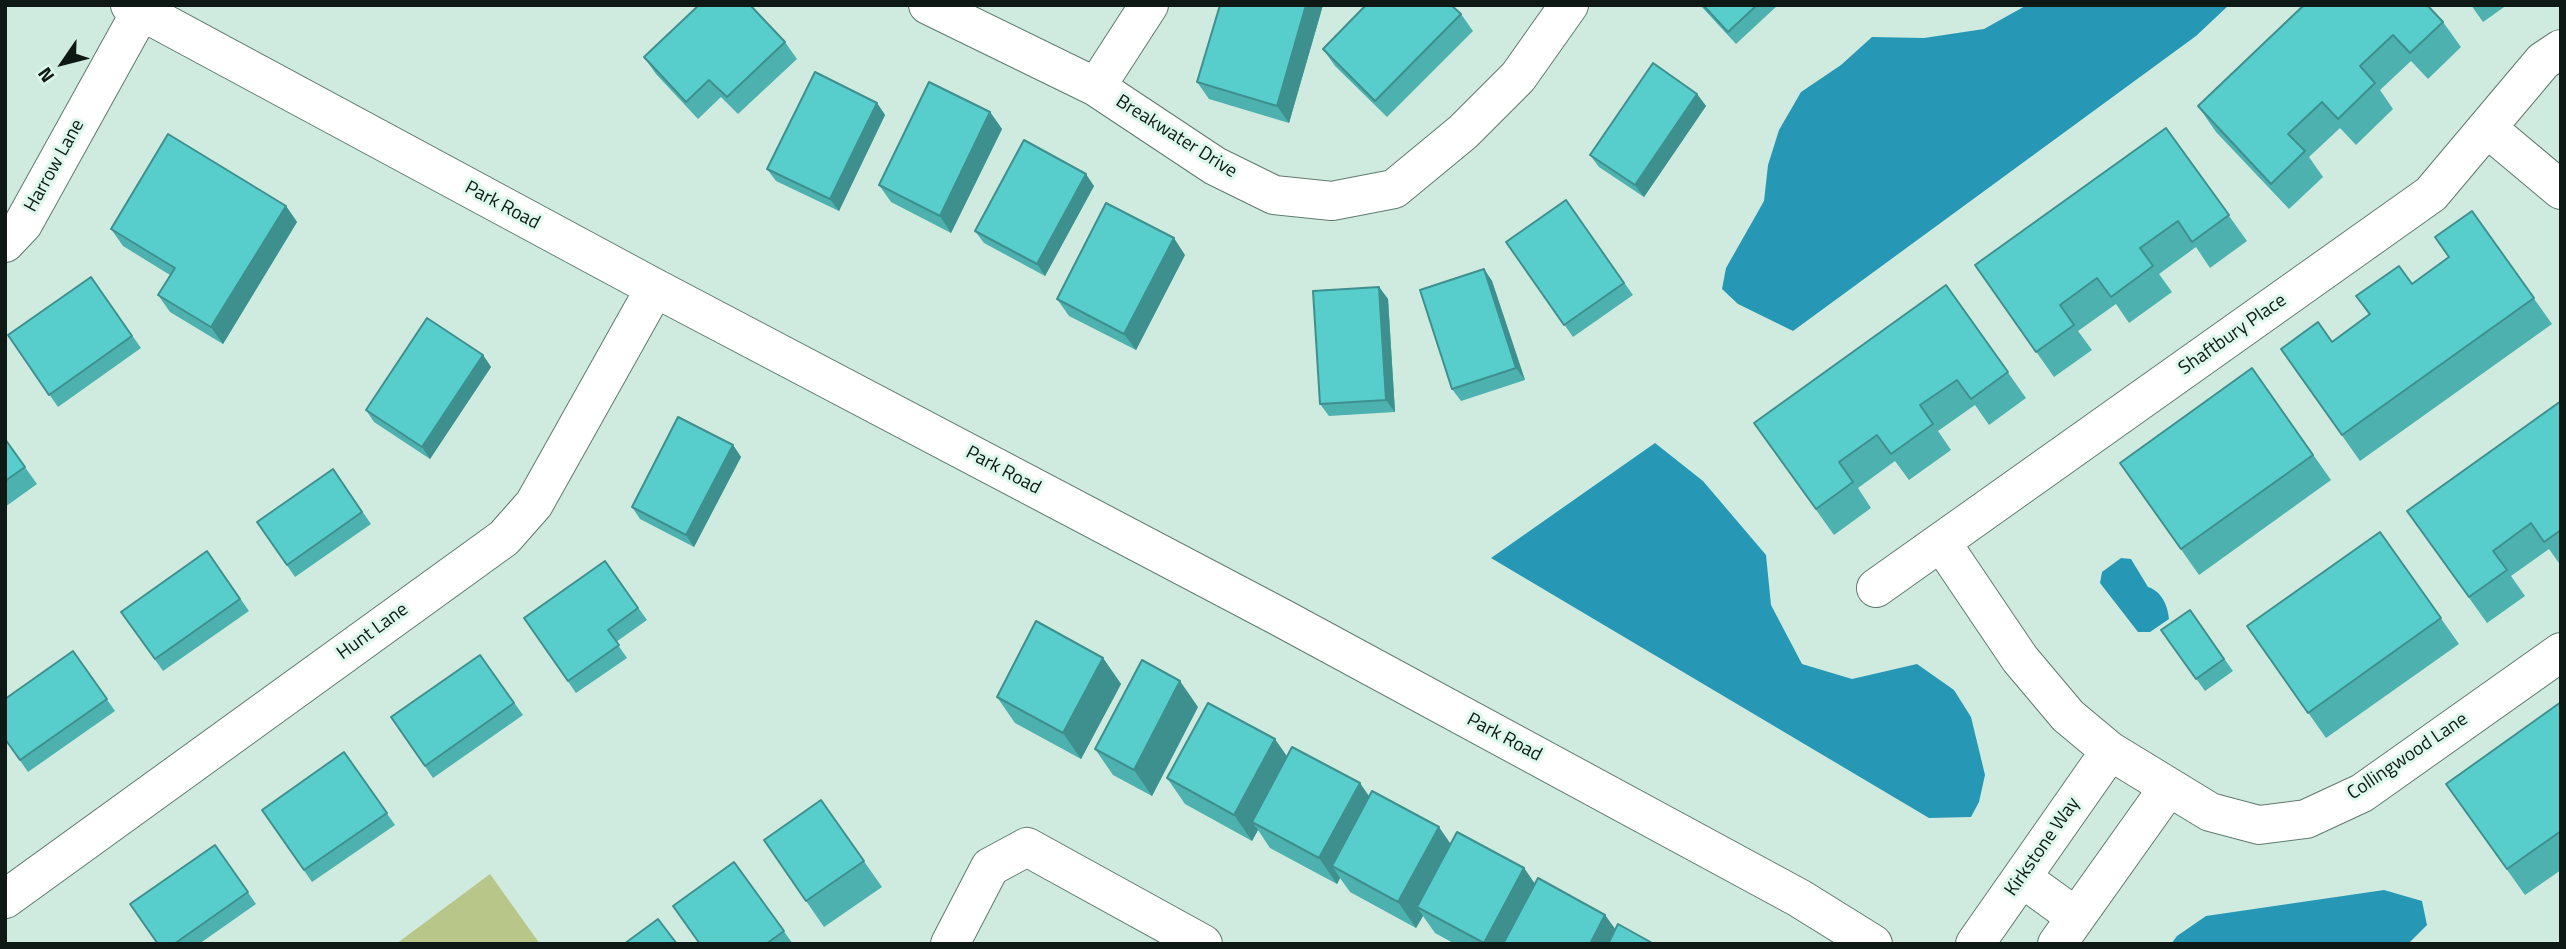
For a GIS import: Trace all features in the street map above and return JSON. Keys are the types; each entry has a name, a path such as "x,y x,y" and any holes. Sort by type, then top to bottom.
{"street":[{"name":"Breakwater Drive","path":"928,5 1096,87 1215,166 1274,195 1332,201 1394,189 1463,132 1518,78 1569,5"},
{"path":"1096,87 1149,5"},
{"name":"Harrow Lane","path":"5,243 23,224 136,8"},
{"name":"Park Road","path":"136,8 655,288 1292,623 1799,898 1873,944"},
{"name":"Shaftbury Place","path":"1876,588 2431,194 2543,61 2561,49"},
{"path":"2487,128 2561,190"},
{"name":"Hunt Lane","path":"5,899 504,538 534,505 655,288"},
{"name":"Collingwood Lane","path":"1941,542 2020,659 2068,716 2110,751 2210,812 2259,825 2306,820 2362,793 2561,652"},
{"name":"Kirkstone Way","path":"1976,944 2110,751"},
{"path":"2022,878 2066,930 2168,788"},
{"path":"950,944 990,867 1027,847 1202,944"}],"green space":[{"path":"490,874 540,944 396,944"}],"water":[{"path":"2027,5 2229,5 2196,36 1793,331 1738,304 1722,289 1726,268 1764,201 1768,165 1779,130 1801,92 1841,65 1872,37 1924,38 1984,29"},
{"path":"1655,443 1703,481 1766,555 1771,605 1802,664 1852,679 1917,664 1954,690 1971,717 1985,775 1979,802 1971,817 1929,818 1491,558"},
{"path":"2121,558 2131,559 2148,587 2160,595 2167,609 2169,619 2150,632 2138,632 2100,583 2102,572"},
{"path":"2384,890 2422,901 2427,925 2408,944 2171,944 2177,936 2206,916"}],"building":[{"path":"699,5 750,5 785,42 727,97 709,80 686,102 644,57"},
{"path":"1220,5 1306,5 1277,106 1197,82"},
{"path":"1366,5 1451,5 1461,14 1375,101 1323,49"},
{"path":"1703,5 1757,5 1728,32"},
{"path":"2304,5 2427,5 2443,22 2410,53 2393,35 2360,66 2375,83 2338,119 2322,102 2288,134 2305,151 2271,184 2198,106"},
{"path":"1653,63 1697,94 1635,185 1590,155"},
{"path":"815,72 877,103 830,199 767,169"},
{"path":"929,82 990,112 940,216 879,185"},
{"path":"2166,128 2229,215 2192,242 2178,221 2140,248 2153,266 2111,297 2097,278 2060,305 2074,325 2036,352 1975,265"},
{"path":"168,134 286,206 211,327 158,295 175,268 111,229"},
{"path":"1024,140 1086,174 1037,264 975,231"},
{"path":"1566,200 1624,283 1564,325 1506,242"},
{"path":"1106,203 1174,238 1124,334 1057,299"},
{"path":"2472,211 2534,298 2342,435 2281,349 2318,322 2332,342 2370,314 2356,296 2399,266 2412,284 2449,257 2435,237"},
{"path":"1484,269 1516,368 1452,389 1420,290"},
{"path":"91,277 132,336 49,395 8,335"},
{"path":"1946,285 2008,372 1971,399 1957,380 1920,405 1933,424 1891,454 1877,435 1839,462 1853,482 1816,509 1754,423"},
{"path":"1379,287 1386,400 1320,404 1313,291"},
{"path":"427,318 483,355 422,447 366,410"},
{"path":"2252,368 2313,455 2181,549 2120,463"},
{"path":"2561,401 2561,530 2544,542 2531,523 2493,551 2507,570 2469,597 2407,511"},
{"path":"678,417 733,445 686,535 632,507"},
{"path":"5,439 25,467 5,481"},
{"path":"333,469 362,512 287,565 257,522"},
{"path":"2380,532 2441,618 2308,713 2247,626"},
{"path":"207,551 240,599 155,659 121,612"},
{"path":"605,561 638,608 608,630 619,645 568,681 524,618"},
{"path":"2190,610 2224,659 2196,679 2161,630"},
{"path":"1036,621 1103,658 1063,733 997,697"},
{"path":"73,651 107,699 20,760 5,739 5,699"},
{"path":"480,655 514,703 425,766 391,717"},
{"path":"1142,660 1180,681 1134,770 1095,749"},
{"path":"2561,702 2561,831 2507,869 2446,784"},
{"path":"1208,703 1275,739 1234,815 1167,778"},
{"path":"1292,747 1360,783 1319,858 1252,822"},
{"path":"344,752 387,813 304,870 262,810"},
{"path":"1372,791 1439,827 1398,902 1332,866"},
{"path":"821,800 864,861 806,901 764,840"},
{"path":"1457,832 1524,868 1484,943 1417,907"},
{"path":"215,845 248,892 174,944 158,944 130,904"},
{"path":"734,862 784,931 766,944 700,944 673,906"},
{"path":"1538,878 1605,915 1590,944 1503,944"},
{"path":"658,919 677,944 624,944"},
{"path":"1618,924 1654,944 1608,944"}]}
